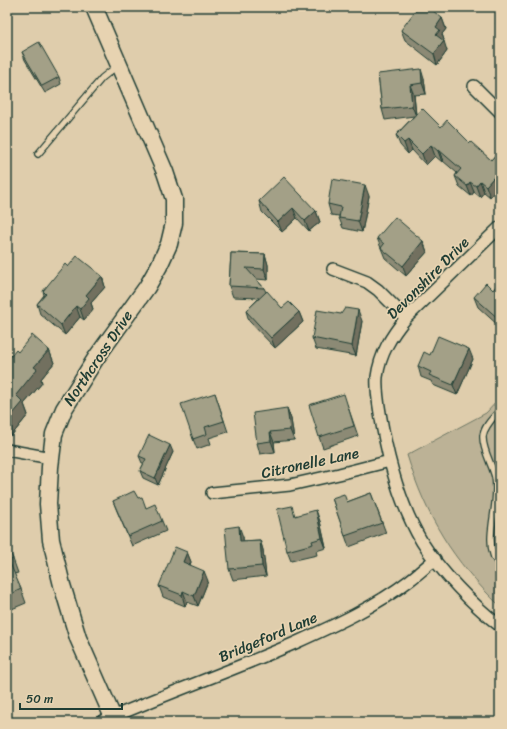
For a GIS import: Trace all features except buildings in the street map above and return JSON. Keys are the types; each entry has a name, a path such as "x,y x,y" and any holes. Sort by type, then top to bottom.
{"street":[{"name":"Northcross Drive","path":"94,7 165,172 174,199 174,223 169,244 159,266 147,287 96,358 64,409 54,434 51,458 48,504 51,540 62,585 78,638 109,720"},
{"path":"474,86 500,112"},
{"name":"Devonshire Drive","path":"500,227 406,318 386,346 380,362 377,378 377,395 390,461 410,518 423,542 435,559 455,583 500,626"},
{"path":"333,269 366,282 378,290 406,318"},
{"path":"7,450 51,458"},
{"name":"Citronelle Lane","path":"212,493 290,485 390,461"},
{"name":"Bridgeford Lane","path":"109,720 275,652 332,626 358,613 410,580 435,559"}],"lane":[{"path":"38,154 102,78 119,64"},
{"path":"500,410 487,426 483,435 495,478 496,494 492,540 493,554 496,561 500,564"}],"shaded area":[{"path":"500,398 500,606 468,572 443,537 423,498 407,455 486,413"}]}
